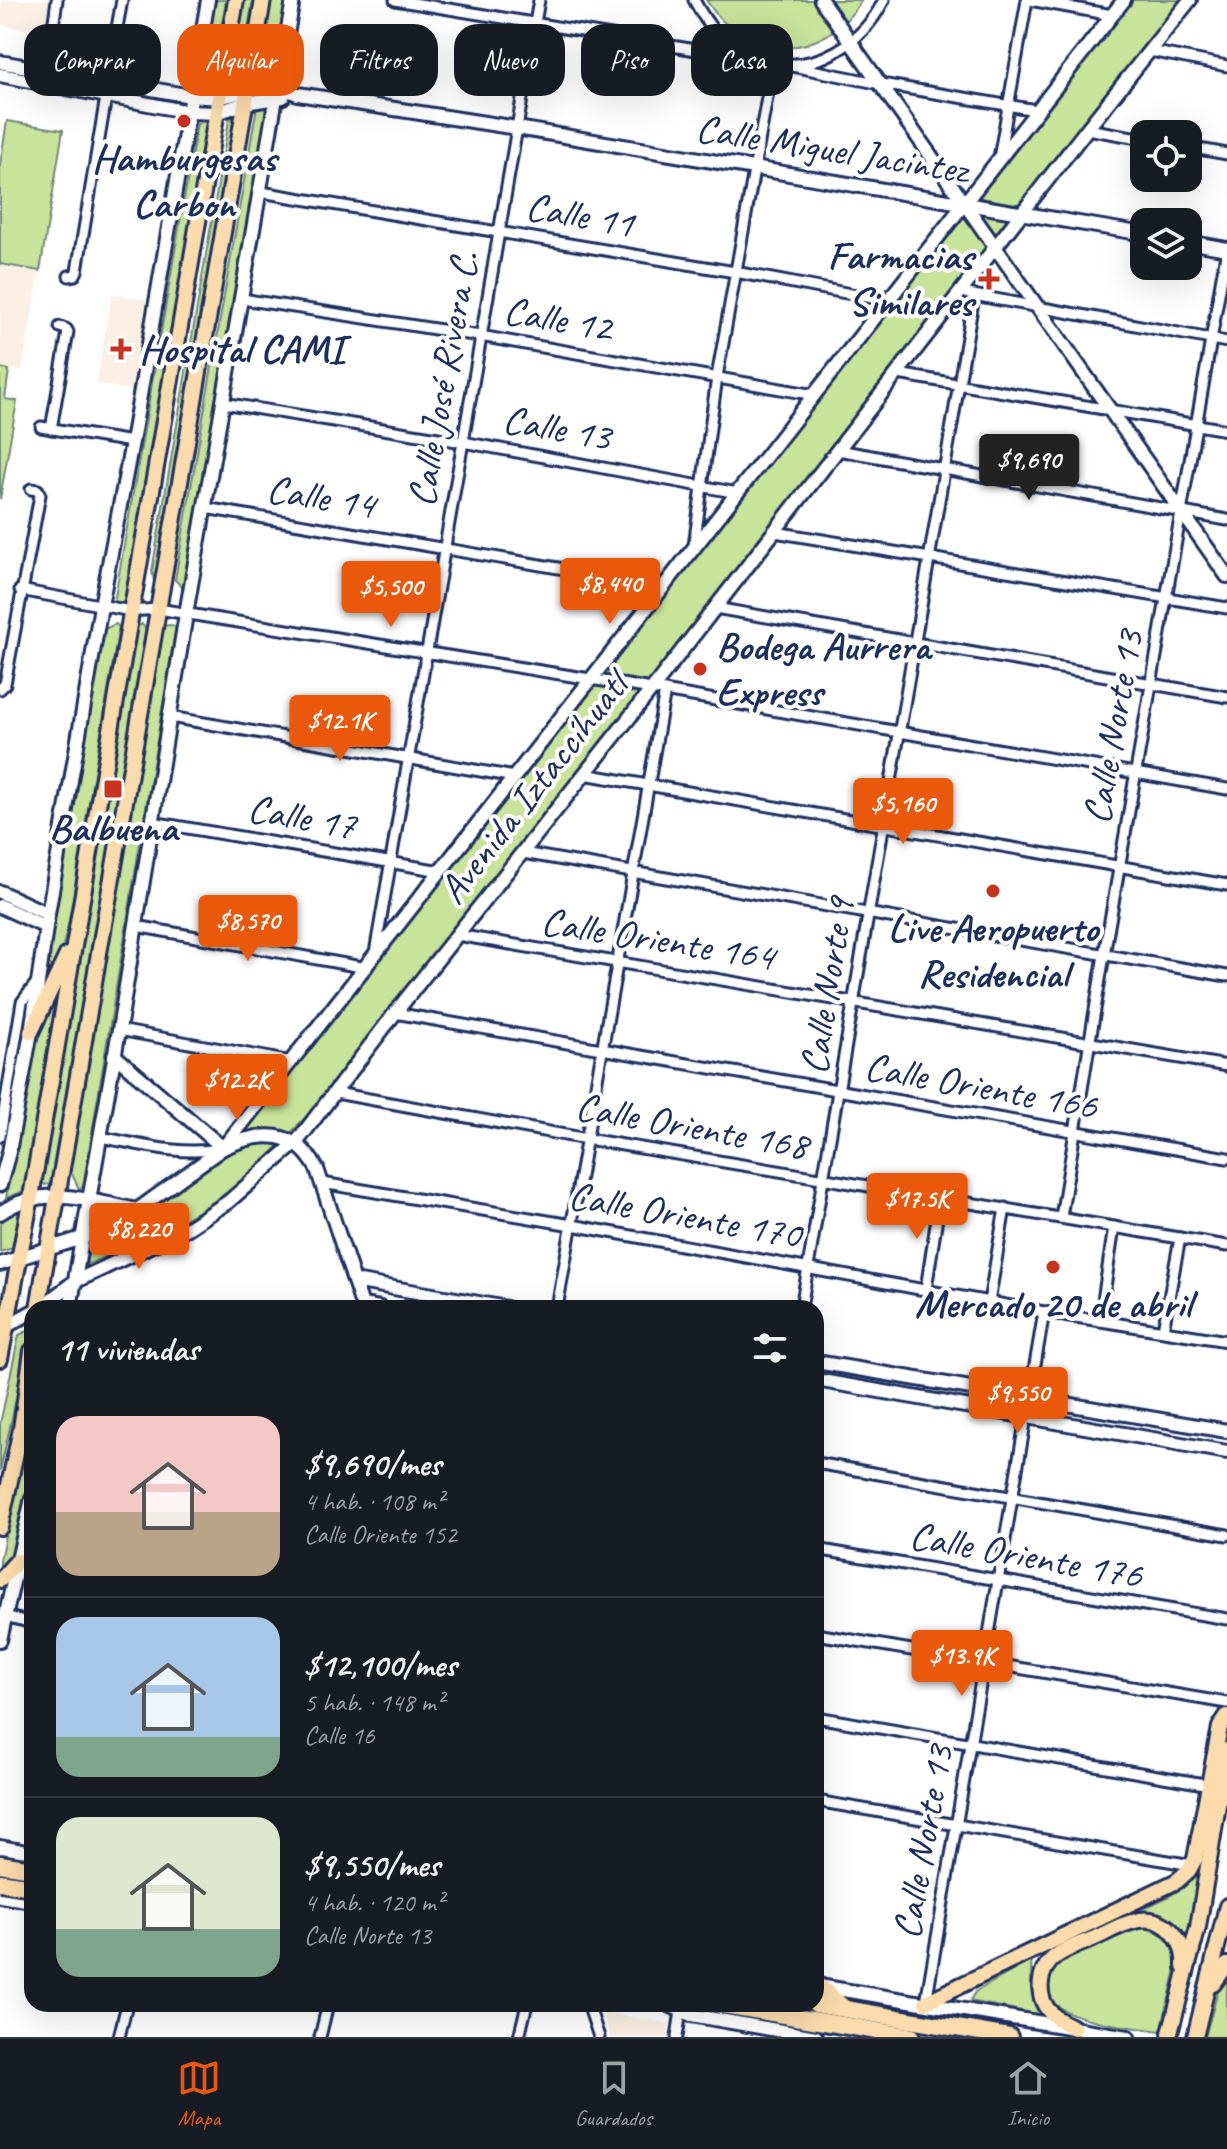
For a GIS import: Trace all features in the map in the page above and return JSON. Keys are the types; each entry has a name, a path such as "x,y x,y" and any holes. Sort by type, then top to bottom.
{"highway":[{"path":"0,1864 24,1868"},
{"path":"0,1882 24,1886"},
{"path":"824,1992 845,2009"},
{"path":"824,2005 1009,2037"},
{"path":"765,2012 912,2037"}],"main road":[{"path":"204,24 208,0"},
{"path":"0,1359 3,1327 31,1197 236,0"},
{"path":"259,24 263,0"},
{"path":"289,24 293,0"},
{"path":"821,0 1227,576"},
{"name":"Avenida Iztaccíhuatl","path":"0,1264 82,1238 137,1210 223,1148 1124,0"},
{"name":"Avenida Iztaccíhuatl","path":"50,1300 74,1282 188,1228 228,1202 296,1143 584,774 658,690 715,608 898,374 968,294 997,247 1190,0"},
{"path":"0,62 24,67"},
{"path":"0,75 24,80"},
{"name":"Calle Miguel Jacintez","path":"304,95 1130,232"},
{"path":"40,1300 247,96 189,112 101,96"},
{"path":"0,1185 31,1032 47,920 191,96 218,106"},
{"path":"71,1300 119,1030 186,614 278,96"},
{"path":"1202,245 1227,249"},
{"path":"0,892 47,920"},
{"path":"0,906 47,920"},
{"path":"31,1032 75,936"},
{"path":"114,1055 223,1148 243,1139 280,1136 296,1143 311,1157 360,1300"},
{"path":"0,1213 31,1197 58,1195 137,1210"},
{"path":"354,1281 462,1300"},
{"path":"3,1327 24,1316"},
{"path":"824,1363 1227,1431"},
{"path":"824,1381 1227,1452"},
{"path":"0,1527 24,1408"},
{"path":"0,1640 24,1532"},
{"path":"0,1580 17,1561"},
{"path":"926,2002 1177,1881 1192,1865 1198,1847 1220,1727 1227,1716"},
{"path":"1170,2033 1198,1927 1227,1750"},
{"path":"0,1847 24,1851"},
{"path":"6,1897 4,1869 9,1857 17,1850"},
{"path":"1195,2037 1227,1906"},
{"path":"1074,2028 1056,2018 1044,2004 1040,1985 1046,1967 1059,1954 1133,1921 1155,1921 1169,1928 1178,1938 1185,1957 1183,1983"},
{"path":"1207,1995 1227,1965"},
{"path":"824,1987 1128,2037"},
{"path":"684,2012 816,2037"}],"street":[{"path":"53,24 57,0"},
{"path":"118,24 122,0"},
{"path":"395,0 691,49"},
{"name":"Calle José Rivera C.","path":"371,962 539,0"},
{"path":"694,0 709,24"},
{"path":"793,66 824,58 851,43 866,29 884,0"},
{"path":"999,159 1028,0 1112,15"},
{"path":"1150,51 1227,66"},
{"path":"793,66 1036,110"},
{"path":"694,549 717,377 767,96"},
{"path":"69,276 77,271 106,97"},
{"path":"1087,129 1130,137"},
{"path":"1202,150 1227,154"},
{"name":"Calle 11","path":"261,192 888,301"},
{"name":"Calle Norte 13","path":"1061,1217 1227,249"},
{"path":"968,294 1227,342"},
{"name":"Calle Norte 9","path":"802,1300 960,385 968,294"},
{"name":"Calle 12","path":"242,299 480,336 815,395"},
{"path":"60,327 68,332 46,428 132,442"},
{"path":"898,374 1227,430"},
{"name":"Calle 13","path":"223,403 463,442 738,493"},
{"path":"838,450 1227,520"},
{"path":"0,689 5,684 40,495 38,490 31,489"},
{"name":"Calle 14","path":"205,508 664,586"},
{"path":"775,532 1227,608"},
{"path":"20,590 131,611 158,609 658,690 1227,789"},
{"path":"715,608 1227,697"},
{"path":"558,1300 647,785 658,690"},
{"path":"170,717 515,777"},
{"path":"584,774 1227,885"},
{"name":"Calle 17","path":"152,822 441,871"},
{"path":"523,853 1227,976"},
{"path":"136,926 371,962"},
{"name":"Calle Oriente 164","path":"457,935 1227,1066"},
{"path":"0,1136 22,1002 39,980"},
{"name":"Calle Oriente 166","path":"395,1013 1227,1158"},
{"path":"119,1030 292,1062"},
{"name":"Calle Oriente 168","path":"336,1093 587,1139 1227,1246"},
{"path":"100,1137 172,1151 201,1152 223,1148"},
{"name":"Calle Oriente 170","path":"322,1183 572,1225 1044,1312 1227,1341"},
{"path":"926,1289 940,1198"},
{"path":"989,1302 1005,1208"},
{"path":"1100,1321 1114,1227"},
{"path":"1163,1330 1180,1238"},
{"name":"Calle Norte 13","path":"926,2002 1044,1312"},
{"path":"824,1464 1227,1535"},
{"name":"Calle Oriente 176","path":"824,1550 1227,1619"},
{"path":"5,1616 24,1621"},
{"path":"824,1635 1227,1703"},
{"path":"824,1718 1210,1785"},
{"path":"824,1802 1192,1865"},
{"path":"119,2037 125,2012"},
{"path":"320,2037 326,2012"},
{"path":"519,2037 525,2012"},
{"path":"591,2012 599,2037"},
{"path":"677,2037 681,2012"}],"shaded area":[{"path":"2,0 50,0 46,24 24,24 24,29 0,25"},
{"path":"0,264 40,271 22,371 0,368"},
{"name":"Hospital CAMI","path":"112,294 148,300 133,391 96,384"},
{"path":"602,2012 669,2024 667,2037 610,2037"}],"green space":[{"path":"210,0 226,0 222,24 207,24"},
{"path":"243,0 253,0 249,24 239,24"},
{"path":"271,0 286,0 281,24 267,24"},
{"path":"706,0 862,0 846,20 827,35 806,44 793,46 793,24 727,24"},
{"path":"1129,0 1185,0 330,1091 269,1156 230,1191 170,1226 86,1265 90,1245 222,1157"},
{"path":"257,106 267,106 270,110 187,586 182,587 175,580"},
{"path":"235,115 238,117 159,580 154,581 152,571 229,120"},
{"path":"7,121 63,130 40,271 0,264 0,165"},
{"path":"209,122 129,601 114,603 197,124"},
{"path":"0,368 9,370 5,399 17,401 0,499"},
{"path":"116,624 119,627 68,926 62,949 41,998 100,634"},
{"path":"142,624 146,630 54,1174 50,1184 45,1185 42,1182 43,1173 135,632"},
{"path":"162,626 176,626 83,1187 79,1189 70,1170"},
{"path":"60,985 24,1191 6,1198 34,1051 44,1019"},
{"path":"20,1210 12,1248 0,1252 0,1222"},
{"path":"24,1333 24,1364 0,1471 0,1424 19,1335"},
{"path":"24,1444 24,1527 20,1547 0,1576 0,1560"},
{"path":"1204,1872 1189,1946 1182,1935 1130,1915 1170,1896"},
{"path":"1142,1927 1167,1940 1176,1957 1177,1965 1161,2031 1076,2015 1057,2006 1047,1994 1048,1979 1064,1960 1124,1932"},
{"path":"1032,1960 1032,1996 1042,2015 970,2001 975,1992"},
{"path":"1227,1974 1227,2037 1205,2037 1218,1991"}],"place":[{"name":"Hamburgesas Carbon","path":"184,121"},
{"name":"Farmacias Similares","path":"989,279"},
{"name":"Hospital CAMI","path":"121,349"},
{"name":"Bodega Aurrera Express","path":"700,669"},
{"name":"Balbuena","path":"113,789"},
{"name":"Live Aeropuerto Residencial","path":"993,891"},
{"name":"Mercado 20 de abril","path":"1053,1267"}]}
